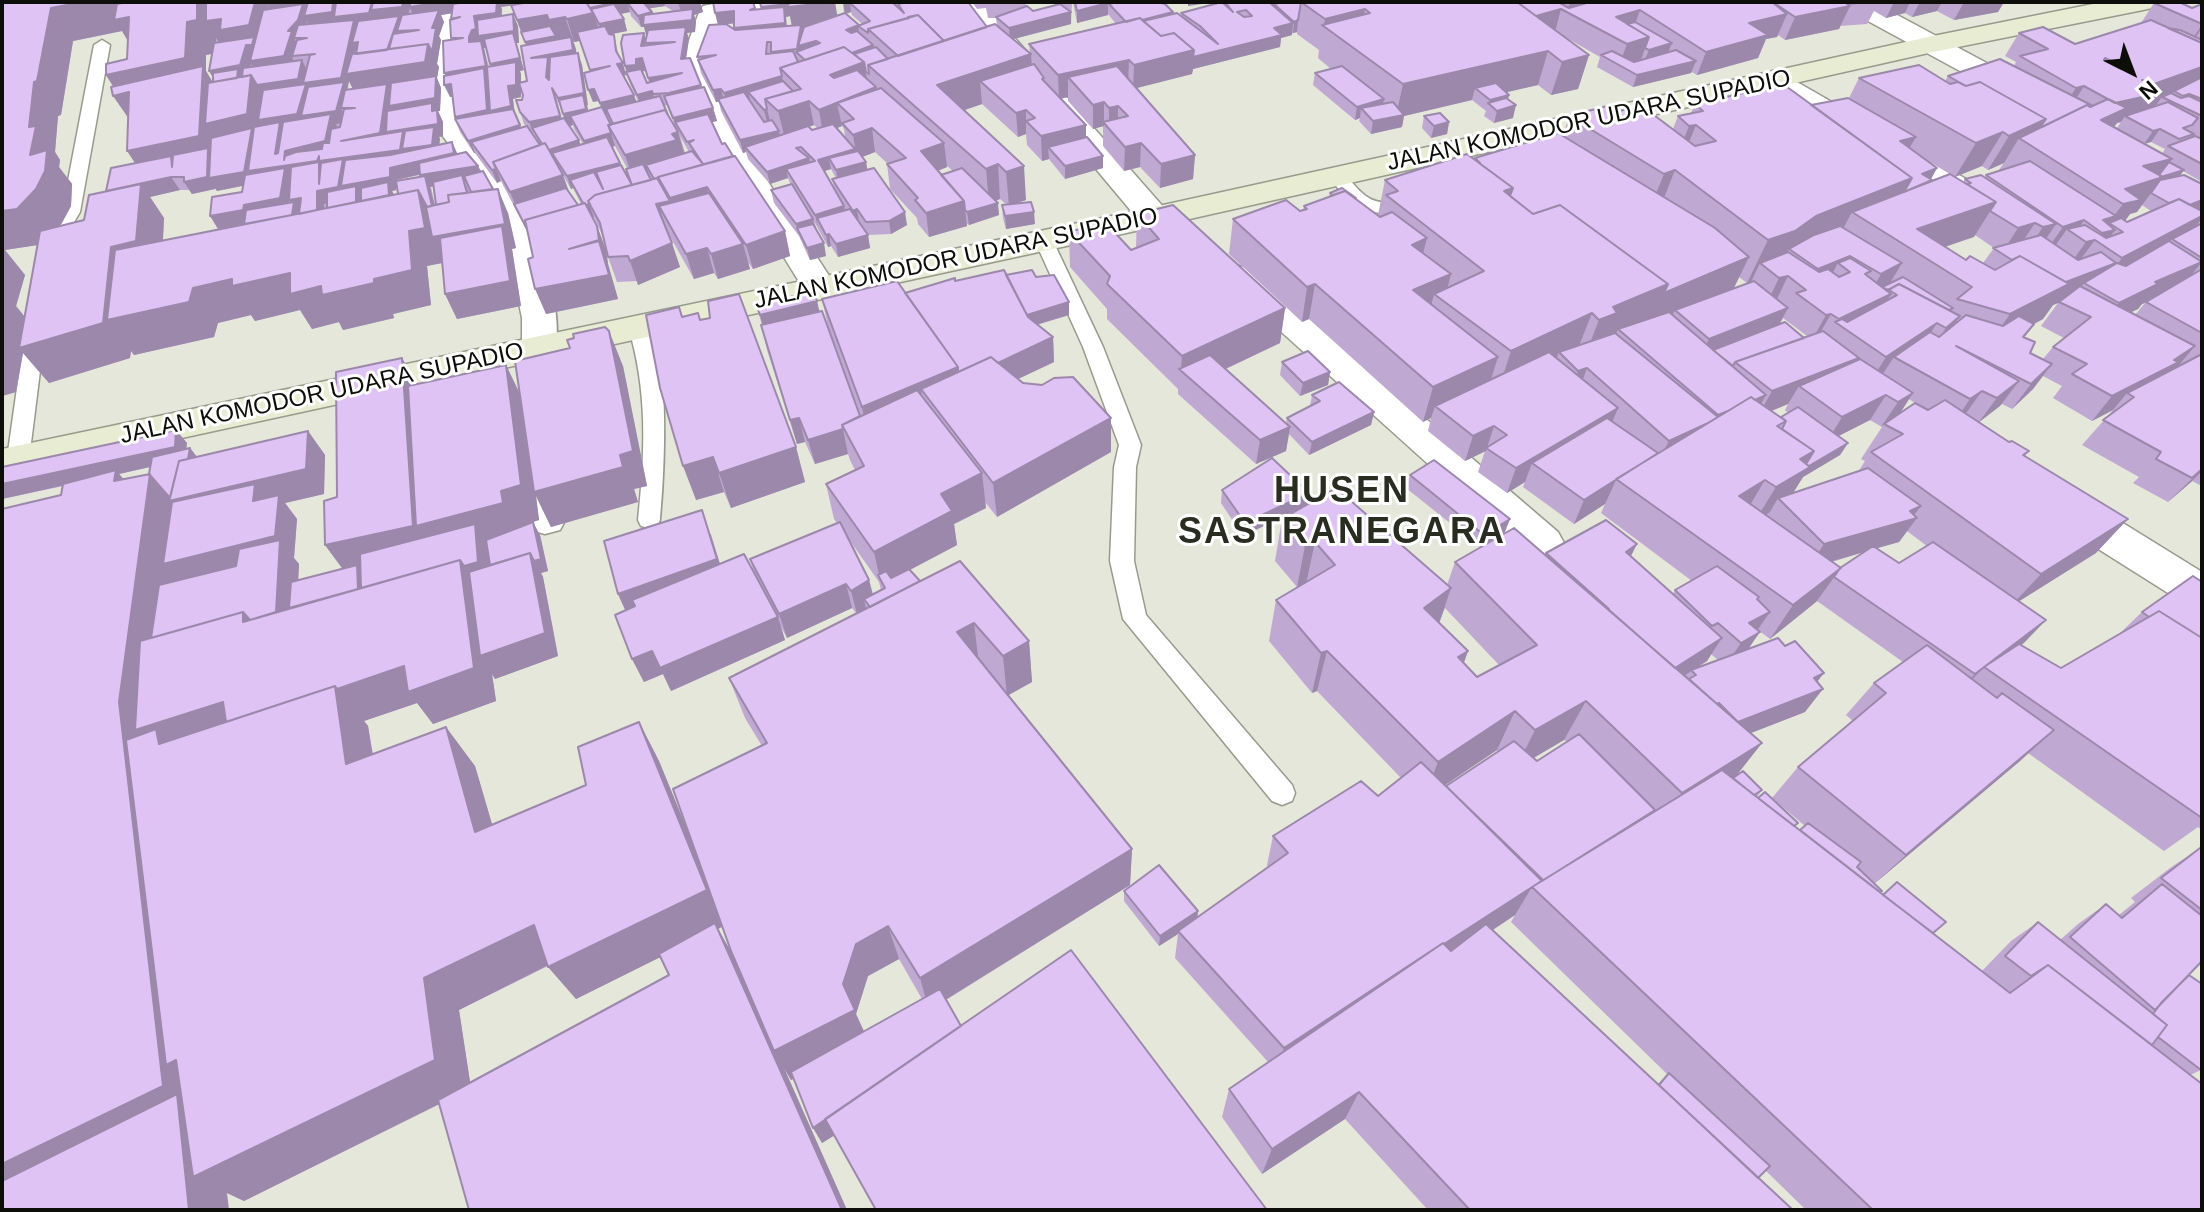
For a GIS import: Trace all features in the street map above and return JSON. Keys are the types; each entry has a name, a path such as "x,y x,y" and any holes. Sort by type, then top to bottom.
{"street":[{"path":"766,2 712,12 694,66 715,105 733,151 820,288"},
{"path":"1853,2 2054,110"},
{"name":"JALAN KOMODOR UDARA SUPADIO","path":"10,461 527,377 638,326 1044,241 1933,44 2150,6"},
{"path":"975,8 1161,215 1203,244 1543,543"},
{"path":"445,14 444,66 450,126 483,167 521,232 540,318 527,377 545,519"},
{"path":"1773,80 1962,190"},
{"path":"1517,136 1556,162"},
{"path":"2033,488 2202,593"}],"lane":[{"path":"42,273 44,258 71,212 102,45"},
{"path":"1337,176 1365,206 1384,211 1425,198"},
{"path":"1044,241 1093,347 1130,445 1125,467 1122,561 1135,619 1282,793"},
{"path":"10,461 37,318"},
{"path":"638,326 648,353 658,436 649,520"}],"building":[{"path":"2,2 83,2 51,8 37,81 34,82 29,127 36,126 30,155 47,150 45,171 36,189 17,209 2,211"},
{"path":"197,2 197,20 187,22 185,58 106,75 106,64 127,59 129,17 114,20 117,4"},
{"path":"206,2 255,2 249,25 220,30 221,19 206,21"},
{"path":"308,2 333,2 332,12 304,16"},
{"path":"336,2 372,2 369,13 334,17"},
{"path":"373,2 403,2 402,7 371,10"},
{"path":"410,2 441,2 410,7"},
{"path":"497,2 496,13 474,16 476,29 469,37 469,42 481,41 486,66 444,73 443,41 463,38 451,38 450,20 460,17 451,19 453,4"},
{"path":"586,2 593,13 567,19 549,20 547,15 517,20 511,5"},
{"path":"586,2 617,2 590,8"},
{"path":"643,2 652,12 638,16 628,4"},
{"path":"713,2 753,2 755,8 750,10 784,7 785,23 734,28 734,11 715,13"},
{"path":"760,2 788,2 789,4 761,7"},
{"path":"788,2 835,2 788,7"},
{"path":"892,2 904,13 898,4 968,2 987,27 944,41 918,15 868,29 868,33 858,26 870,21 850,3"},
{"path":"1075,2 1107,2 1108,3 1077,11"},
{"path":"1157,2 1165,4 1173,12 1126,22 1109,4"},
{"path":"1222,2 1233,12 1225,2 1269,2 1293,23 1274,28 1282,35 1193,57 1194,50 1174,33 1161,36 1143,21 1177,13 1218,44 1181,13","holes":["1246,10 1252,16 1244,17 1237,12"]},
{"path":"1301,2 1298,20 1294,22 1274,4"},
{"path":"1301,2 1517,2 1589,55 1562,62 1548,51 1403,84 1322,25 1370,13 1365,9 1325,19"},
{"path":"1517,2 1558,2 1569,8 1590,2 1772,2 1787,14 1749,23 1768,35 1706,52 1640,10 1616,17 1649,37 1627,44 1561,9 1536,16"},
{"path":"1773,2 1867,2 1795,17"},
{"path":"2179,2 2192,8 2202,4 2202,24 2154,3"},
{"path":"303,4 298,20 288,31 292,31 284,56 250,61 263,10"},
{"path":"614,4 624,19 599,24 591,9"},
{"path":"1060,4 1071,12 1009,28 996,17 1027,6 1033,11"},
{"path":"693,9 692,20 643,25 644,15"},
{"path":"439,10 432,28 436,28 432,52 428,44 389,49 393,34 419,30 397,31 402,15"},
{"path":"845,13 859,25 846,30 851,33 857,31 873,45 852,53 844,47 805,60 796,52 820,43 816,41 798,46 804,27"},
{"path":"513,14 514,31 478,36 477,20"},
{"path":"918,15 944,41 898,56 868,29"},
{"path":"399,16 387,50 356,54 358,42 352,43 358,21"},
{"path":"1140,18 1161,36 1174,33 1194,50 1134,65 1129,60 1058,75 1029,44"},
{"path":"354,20 341,78 303,83 310,55 315,54 292,56 297,40 307,38 294,38 298,25"},
{"path":"2151,20 2202,43 2202,67 2154,84 2142,80 2165,92 2115,103 2084,86 2076,88 2020,56 2048,49 2019,33 2043,27 2075,44","holes":["2105,58 2124,67 2121,69 2104,60"]},
{"path":"1635,22 1672,43 1649,50 1645,48 1649,37 1627,24"},
{"path":"726,24 735,30 801,25 797,49 771,52 771,42 767,42 766,54 793,51 798,62 780,68 782,76 724,93 721,89 713,90 698,60 716,55 697,57 709,25"},
{"path":"995,24 1031,54 937,85 1024,166 1006,172 998,164 986,169 868,65"},
{"path":"550,26 556,36 525,42 521,32"},
{"path":"605,26 609,34 614,35 616,51 623,63 617,64 634,95 600,103 594,89 588,90 584,73 610,66 590,70 577,32"},
{"path":"686,27 681,59 690,58 701,85 669,93 653,94 652,91 637,95 626,72 641,69 647,83 682,73 648,78 642,58 636,59 636,65 625,66 621,43 623,35 644,33 641,46 675,42 645,43 648,30"},
{"path":"2168,28 2180,30 2202,40 2202,43"},
{"path":"513,33 520,58 490,64 484,39"},
{"path":"254,37 252,45 246,45 240,65 209,71 214,43"},
{"path":"571,37 573,50 531,58 548,57 546,77 549,80 550,57 578,53 584,93 558,98 552,88 560,116 529,122 520,112 516,100 522,100 523,95 519,83 527,81 521,46"},
{"path":"428,44 425,62 346,74 352,54"},
{"path":"844,47 864,62 830,75 834,78 857,70 876,87 819,110 809,101 778,111 765,99 801,89 780,68"},
{"path":"876,47 888,59 868,65 869,74 864,62 854,54"},
{"path":"1676,50 1696,61 1637,75 1601,55 1612,51 1634,62"},
{"path":"2000,59 2093,106 2087,105 2042,127 2046,119 1980,82 1966,86 1948,76"},
{"path":"302,60 298,79 257,85 251,75 242,77 243,68"},
{"path":"516,62 516,85 508,86 511,106 490,111 487,67"},
{"path":"1034,64 1042,79 1086,125 1041,136 1026,121 1035,118 1026,110 1016,113 980,81"},
{"path":"1919,65 1950,84 1958,82 1966,86 1980,82 2046,119 2009,136 2003,132 1976,143 1859,78"},
{"path":"203,66 199,136 127,151 129,92 113,96 111,87"},
{"path":"1117,66 1195,155 1161,164 1141,143 1125,147 1103,122 1128,116 1118,106 1109,108 1104,102 1093,105 1068,77"},
{"path":"1342,66 1384,99 1357,107 1315,73"},
{"path":"484,68 487,110 455,117 451,84 444,85 444,76"},
{"path":"238,69 237,78 213,82 213,73"},
{"path":"251,75 247,114 205,124 208,83"},
{"path":"436,76 435,98 389,106 391,83"},
{"path":"2202,77 2202,99 2174,91"},
{"path":"783,81 793,91 765,99 767,109 764,110 748,92"},
{"path":"344,82 336,111 301,116 308,87"},
{"path":"1496,83 1509,95 1490,100 1475,88"},
{"path":"306,84 297,114 258,120 263,90"},
{"path":"387,84 380,133 341,141 403,131 400,150 319,161 319,156 317,161 248,171 254,127 280,122 275,154 278,153 283,122 331,114 325,141 285,151 284,160 285,156 296,152 322,149 323,143 329,143 331,129 340,127 344,109 355,108 341,108 345,90"},
{"path":"1783,84 1912,178 1816,216 1795,231 1768,240 1675,170 1664,174 1569,116 1611,105 1619,111 1642,106 1695,146 1716,141 1678,116 1703,111 1695,104"},
{"path":"704,87 713,108 673,118 664,96"},
{"path":"881,88 944,143 921,151 964,201 926,213 915,200 918,198 887,164 906,158 872,128 853,135 842,123 854,119 837,103"},
{"path":"744,92 764,122 772,120 779,131 740,140 718,99"},
{"path":"2171,93 2202,102 2202,116 2162,97"},
{"path":"583,95 586,109 563,114 559,100"},
{"path":"660,96 668,115 665,110 613,124 606,109"},
{"path":"1506,98 1516,105 1497,111 1488,103"},
{"path":"1848,98 1916,137 1900,141 1937,168 1922,174 1932,180 1904,192 1912,178 1811,105"},
{"path":"2108,99 2127,108 2101,120 2172,159 2143,166 2163,177 2125,189 2141,200 2123,204 2019,138 2087,105 2090,107"},
{"path":"1393,102 1404,115 1373,121 1361,108"},
{"path":"2168,102 2198,118 2192,125 2183,128 2194,134 2179,139 2160,129 2153,131 2125,116"},
{"path":"432,103 432,111 437,110 438,124 386,132 387,111"},
{"path":"602,107 611,125 608,125 611,133 584,141 570,116"},
{"path":"513,109 520,125 468,141 455,119"},
{"path":"665,110 678,132 672,134 677,140 625,155 608,125"},
{"path":"1440,113 1449,122 1434,126 1424,116"},
{"path":"708,114 722,144 725,143 733,156 658,177 661,185 646,165 692,151 703,164 689,143 694,140 687,142 675,122"},
{"path":"564,118 579,140 549,150 532,128"},
{"path":"833,124 855,149 818,160 844,206 815,215 786,169 815,161 801,147 796,148 809,158 767,172 745,147 808,126 812,130"},
{"path":"527,126 540,145 493,162 496,169 492,170 471,142"},
{"path":"434,127 432,145 402,149 405,131"},
{"path":"252,128 244,172 209,178 211,138"},
{"path":"1558,133 1715,228 1749,257 1664,293 1668,284 1560,205 1533,214 1510,196 1513,188 1475,158"},
{"path":"2195,136 2202,139 2202,164 2168,146"},
{"path":"607,137 620,163 567,176 552,153"},
{"path":"1087,137 1103,156 1065,166 1048,147"},
{"path":"452,142 454,153 390,168 390,177 341,186 345,160 390,155"},
{"path":"545,143 563,175 510,192 493,162"},
{"path":"208,148 207,177 184,182 184,177 171,177 106,191 111,168 171,156 172,167 173,155"},
{"path":"858,151 866,162 836,170 829,158"},
{"path":"466,152 478,166 420,175 419,163"},
{"path":"1467,154 1513,188 1504,191 1533,214 1560,205 1668,284 1613,307 1617,313 1599,320 1592,313 1511,351 1434,294 1484,271 1386,195 1398,191 1385,180"},
{"path":"735,156 785,231 746,245 707,187 670,198 658,177"},
{"path":"343,159 338,187 317,191 317,210 299,214 301,198 289,200 291,167 319,162 319,184 321,163"},
{"path":"2030,161 2116,216 2103,220 2115,230 2102,233 2084,220 2063,227 1986,175"},
{"path":"2169,162 2184,170 2161,177 2159,175"},
{"path":"643,164 651,180 632,185 626,169"},
{"path":"621,165 632,185 595,195 588,201 590,204 583,203 570,180 594,172 603,189 596,172"},
{"path":"285,168 280,198 244,205 243,210 210,216 212,197 242,192 245,175"},
{"path":"874,168 905,212 889,221 866,222 857,209 853,211 832,179"},
{"path":"962,168 998,203 967,212 964,201 941,175"},
{"path":"483,171 493,189 471,192 464,176"},
{"path":"1950,174 1996,202 1917,229 1966,260 1970,256 1995,270 2020,256 2069,284 2010,314 1957,299 1972,287 1852,212"},
{"path":"462,175 467,193 448,195 449,202 436,205 433,182"},
{"path":"1981,175 2056,224 2043,227 2035,223 2018,228 1990,211 1996,202 1967,184 1971,183 1965,179"},
{"path":"2184,175 2202,184 2202,200 2190,205 2179,199 2169,203 2151,193 2160,180"},
{"path":"425,176 432,206 427,207 418,190 398,194 396,181"},
{"path":"657,178 670,201 656,204 672,243 630,261 628,256 608,257 600,223 588,201 595,195"},
{"path":"388,182 389,195 361,201 361,188"},
{"path":"141,184 136,241 111,247 103,323 19,348 40,231 84,220 89,195"},
{"path":"792,184 813,219 796,224 771,190"},
{"path":"356,186 356,202 327,208 327,192"},
{"path":"566,188 578,205 525,220 527,229 514,204"},
{"path":"1342,188 1356,198 1345,191 1330,193"},
{"path":"498,189 505,224 432,237 426,207 449,202 448,195"},
{"path":"418,190 425,228 409,231 412,270 322,295 321,286 290,294 290,273 232,286 232,279 193,288 189,302 107,320 115,250"},
{"path":"1345,191 1380,217 1392,212 1427,238 1412,245 1451,274 1413,290 1498,357 1433,387 1315,284 1307,287 1233,219 1286,200 1300,211 1307,209 1304,206"},
{"path":"709,193 743,244 711,254 707,248 686,254 659,206"},
{"path":"2179,199 2202,211 2202,216 2122,258 2095,240 2086,242 2067,229 2085,225 2106,238 2123,232 2109,223 2121,218 2127,222"},
{"path":"294,202 292,215 244,224 246,210"},
{"path":"1031,202 1034,212 1005,216 1002,205"},
{"path":"585,203 597,226 599,240 569,249 599,241 609,275 535,289 528,259 533,257 525,220"},
{"path":"1173,205 1285,308 1182,356 1107,284 1110,276 1069,232 1105,222 1131,250 1159,239 1137,214"},
{"path":"850,209 868,235 836,244 829,234 826,235 817,218"},
{"path":"2202,223 2202,258 2172,239"},
{"path":"813,224 824,243 807,248 797,228"},
{"path":"502,226 510,281 445,294 440,238"},
{"path":"1840,226 1902,263 1881,274 1850,256 1818,269 1789,249 1814,235"},
{"path":"2041,235 2078,260 2101,252 2116,263 2066,282 2020,256 2012,260 1993,248"},
{"path":"2169,241 2202,262 2155,282 2158,284 2119,303 2084,283 2117,263 2126,266"},
{"path":"1788,252 1819,272 1828,269 1839,277 1850,272 1838,263 1850,258 1871,271 1865,274 1891,294 1839,319 1831,314 1826,315 1796,293 1806,290 1788,276 1779,278 1760,263"},
{"path":"2202,269 2202,333 2146,302"},
{"path":"1004,270 1028,317 1053,337 998,363 991,357 958,372 958,367 905,293 955,278 955,281"},
{"path":"1032,270 1036,277 1054,275 1069,302 1027,315 1006,275"},
{"path":"1903,277 1953,308 1949,310 1899,284 1888,290 1882,287"},
{"path":"897,281 958,367 862,407 822,299"},
{"path":"1754,281 1788,308 1709,339 1675,310"},
{"path":"1899,284 1960,316 1946,328 1937,323 1886,357 1835,322 1842,319 1847,322 1897,295 1889,290"},
{"path":"2080,286 2195,346 2174,360 2179,362 2112,396 2072,374 2087,364 2053,347 2091,317 2059,302"},
{"path":"814,292 817,301 760,315 756,304"},
{"path":"739,294 796,447 719,473 713,457 683,466 660,388 646,315 679,307 682,317 698,313 700,320 710,318 708,301"},
{"path":"822,311 860,416 842,425 843,429 808,440 799,418 790,420 761,325"},
{"path":"1669,312 1766,395 1755,400 1751,397 1718,415 1618,329"},
{"path":"1966,315 2003,326 2019,316 2034,324 2023,337 2035,342 2030,353 2052,364 2031,384 1956,346 2019,381 1997,398 1982,391 1970,399 1894,357 1930,332 1939,337"},
{"path":"1785,322 1804,338 1735,362 1733,366 1713,350"},
{"path":"605,327 609,331 633,451 620,455 623,467 534,492 515,361 570,348 567,340 574,338 573,334"},
{"path":"1823,331 1859,358 1772,391 1735,362"},
{"path":"1615,333 1718,417 1669,441 1587,368 1578,371 1559,352"},
{"path":"1308,351 1330,372 1303,383 1282,362"},
{"path":"1549,352 1618,408 1516,468 1486,448 1507,435 1494,426 1473,436 1435,406"},
{"path":"2202,354 2202,469 2192,478 2156,459 2161,452 2103,420 2134,397 2127,393"},
{"path":"1210,355 1290,427 1260,440 1179,369"},
{"path":"991,357 1023,383 1042,385 1054,378 1073,377 1111,418 993,483 921,389"},
{"path":"402,358 413,526 325,545 324,501 337,497 336,372"},
{"path":"1860,359 1913,393 1898,402 1886,395 1842,417 1799,386"},
{"path":"506,365 521,485 501,491 503,503 416,526 408,386"},
{"path":"1339,382 1374,412 1312,442 1287,418 1320,401 1312,395"},
{"path":"917,390 982,473 941,494 952,511 874,552 826,484 864,466 842,425"},
{"path":"1751,397 1786,421 1777,426 1814,451 1800,459 1810,467 1776,487 1765,480 1739,496 1841,568 1793,605 1616,479"},
{"path":"1945,400 2009,442 2029,451 2023,455 2128,519 2041,574 1871,452 1903,434 1884,424 1915,403 1928,410"},
{"path":"1798,407 1848,443 1809,466 1806,464 1814,451 1782,429 1786,421 1781,417"},
{"path":"1607,418 1658,453 1584,500 1532,463"},
{"path":"176,430 175,447 2,484 2,467"},
{"path":"308,431 306,469 169,501 179,461"},
{"path":"190,448 188,459 179,461 170,498 149,474 152,457"},
{"path":"1272,458 1309,493 1245,523 1222,490"},
{"path":"1434,460 1510,519 1484,535 1410,475"},
{"path":"1868,468 1921,506 1910,511 1917,518 1824,544 1778,498"},
{"path":"116,470 114,481 150,474 119,702 163,1086 2,1164 2,509 61,495 63,484"},
{"path":"255,484 253,501 279,495 275,536 163,564 172,502"},
{"path":"1336,488 1451,588 1424,608 1468,651 1458,657 1477,677 1537,645 1455,562 1514,528 1762,743 1682,793 1586,701 1535,730 1515,711 1438,762 1327,651 1321,653 1276,600 1335,565 1315,542 1305,546 1282,519"},
{"path":"702,510 717,559 618,594 604,541"},
{"path":"1606,520 1637,544 1626,552 1722,638 1675,668 1546,553"},
{"path":"533,522 541,559 534,561 530,553 490,565 486,540"},
{"path":"840,522 869,580 851,591 846,584 779,614 750,559"},
{"path":"475,524 478,562 464,566 460,560 361,588 360,554"},
{"path":"280,540 276,612 250,620 243,612 151,638 159,585 236,566 239,549"},
{"path":"1933,542 2046,620 1975,674 1834,577 1840,568 1873,546 1899,563"},
{"path":"530,553 545,633 480,656 469,572"},
{"path":"744,554 778,617 660,668 652,651 632,659 615,615 635,606 632,600"},
{"path":"460,560 474,668 408,692 404,666 226,722 223,702 135,730 140,641 243,612 243,622"},
{"path":"960,561 1029,641 1003,656 974,623 957,632 1132,849 920,978 888,926 856,944 843,984 855,1010 774,1051 731,951 673,789 767,743 729,678"},
{"path":"357,565 358,589 289,608 291,582"},
{"path":"1717,566 1759,597 1757,599 1770,612 1749,623 1760,632 1741,643 1718,623 1712,626 1675,590"},
{"path":"909,569 920,581 870,607 864,599 885,588 878,575 886,571 891,578"},
{"path":"2193,576 2202,582 2202,638 2159,611 2149,617 2142,612"},
{"path":"2159,611 2202,638 2202,818 1984,667 2019,644 2061,668"},
{"path":"1778,638 1785,646 1795,641 1824,673 1814,678 1823,689 1738,722 1689,679 1696,675 1691,670"},
{"path":"1927,645 1997,698 2002,693 2054,730 1906,855 1798,767 1886,693 1874,683"},
{"path":"335,686 346,764 446,727 475,832 586,785 578,747 639,722 707,890 548,967 534,925 424,978 435,1060 193,1177 176,1060 166,1065 126,740 156,729 159,744"},
{"path":"1579,734 1655,810 1542,881 1446,786 1514,741 1537,761"},
{"path":"1421,762 1543,880 1284,1048 1178,931 1288,853 1273,836 1361,781 1378,796"},
{"path":"1722,770 2010,993 2048,965 2202,1084 2202,1210 1873,1210 1532,887"},
{"path":"1743,771 1762,790 1754,795 1733,778"},
{"path":"1765,792 1798,823 1794,826 1758,798"},
{"path":"1808,823 1861,862 1857,867 1882,891 1800,830"},
{"path":"2202,849 2202,910 2161,878"},
{"path":"1159,865 1198,911 1160,936 1124,891"},
{"path":"1897,882 1946,922 1933,933 1883,895"},
{"path":"2162,884 2202,916 2202,961 2155,1010 2070,937 2106,904 2122,918"},
{"path":"2038,922 2167,1025 2152,1045 2048,965 2031,976 2005,956"},
{"path":"715,923 842,1210 469,1210 438,1100 669,975 659,954"},
{"path":"1486,924 1793,1210 1470,1210 1359,1092 1272,1149 1229,1089 1443,943 1451,951"},
{"path":"1071,950 1267,1210 876,1210 825,1119"},
{"path":"2189,975 2202,984 2201,1070 2158,1037 2167,1025 2153,1014"},
{"path":"940,989 961,1026 813,1128 791,1072"},
{"path":"1669,1073 1770,1166 1758,1178 1659,1085"},
{"path":"177,1094 189,1210 2,1210 2,1181"}],"district":[{"name":"HUSEN SASTRANEGARA","path":"1342,512"}]}
